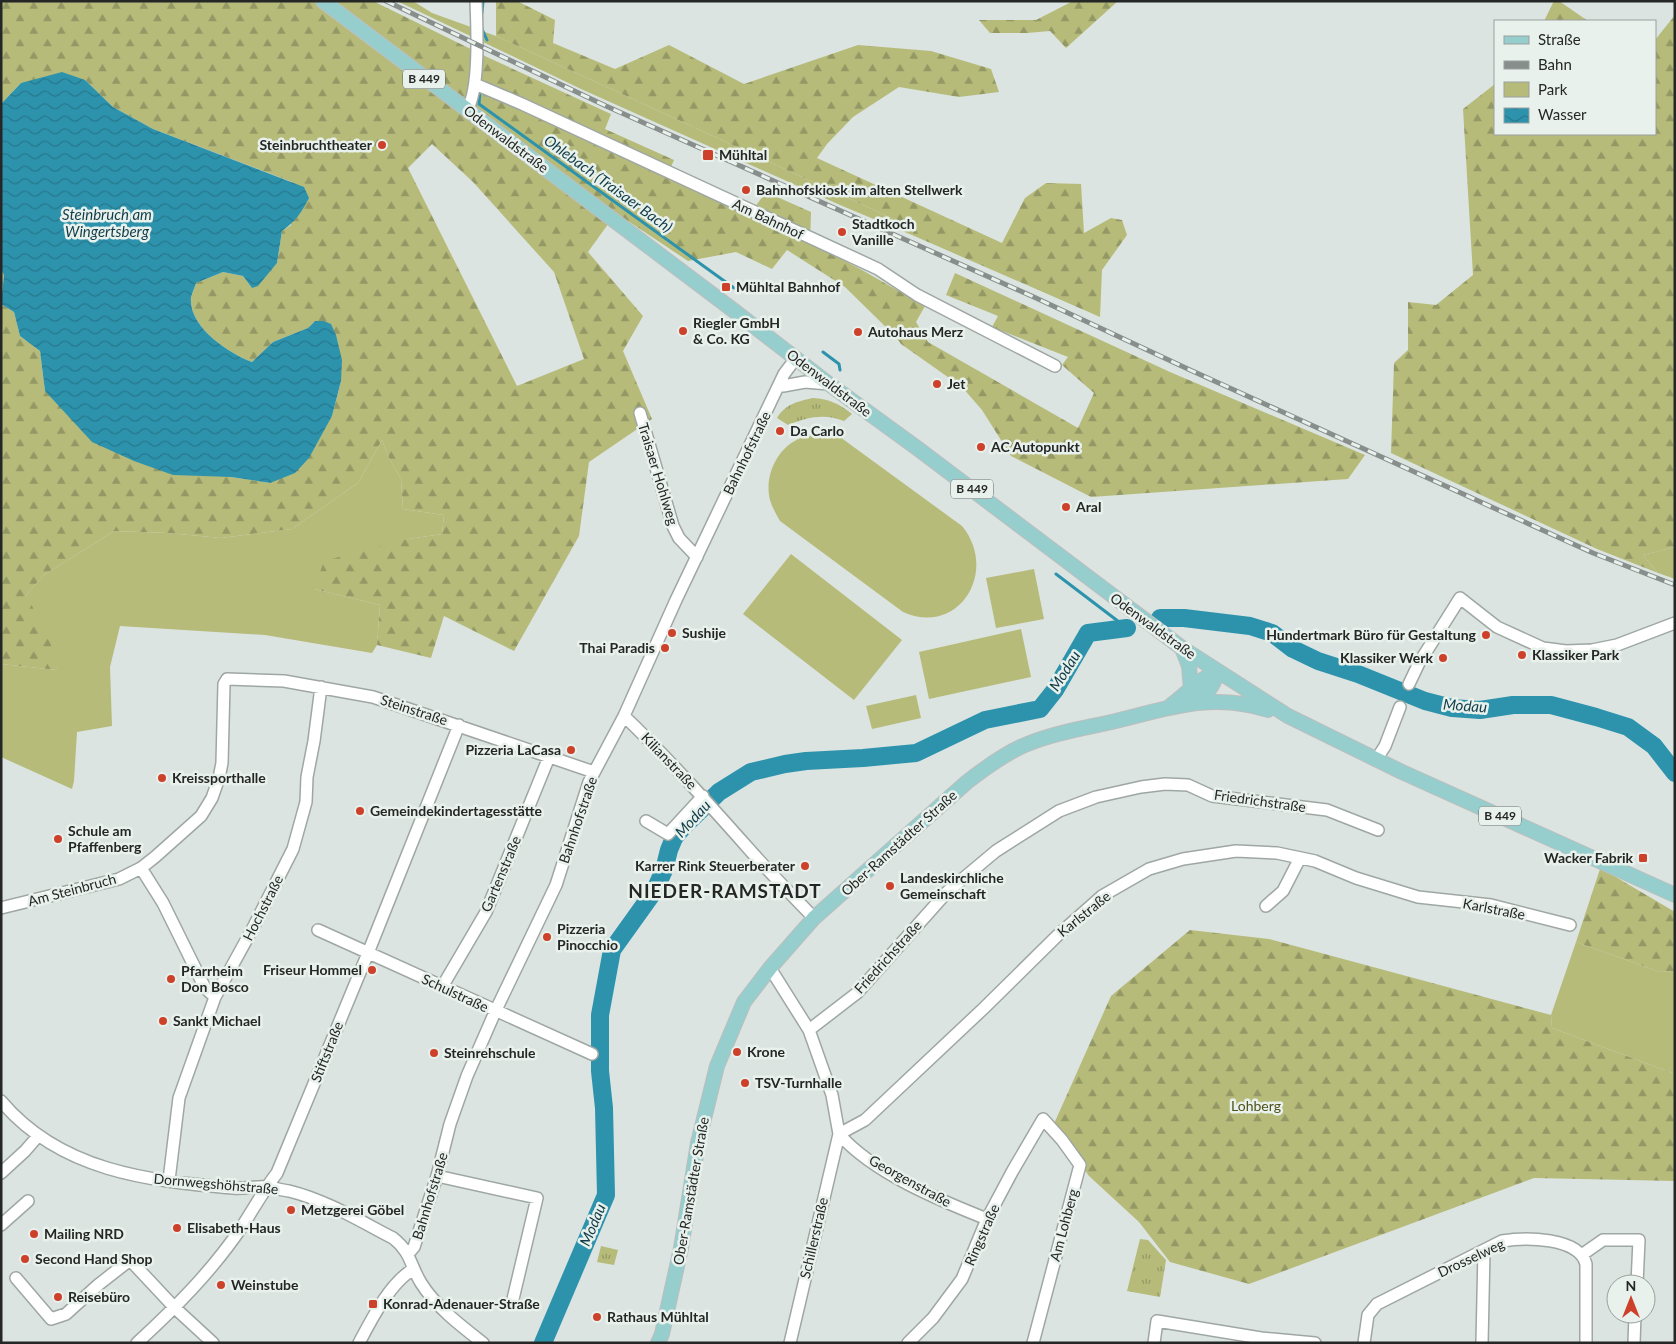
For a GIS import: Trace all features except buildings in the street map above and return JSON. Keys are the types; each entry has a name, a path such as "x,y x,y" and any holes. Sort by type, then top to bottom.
{"main road":[{"name":"Odenwaldstraße","path":"322,1 829,384 1182,648 1217,672"},
{"path":"1182,648 1189,666 1191,697 1214,701 1238,702 1288,716"},
{"name":"Ober-Ramstädter Straße","path":"658,1343 662,1334 682,1248 698,1143 717,1066 744,1002 770,968 814,918 967,782 1006,755 1026,745 1052,736 1165,709 1191,697 1201,679 1217,672"},
{"name":"B 449","path":"1217,672 1288,716 1376,760 1675,895"}],"street":[{"path":"467,110 475,84 476,1"},
{"name":"Am Bahnhof","path":"475,84 878,269 917,295 1055,366"},
{"name":"Bahnhofstraße","path":"774,397 795,371 796,358"},
{"name":"Bahnhofstraße","path":"408,1254 414,1247 437,1176 450,1124 467,1076 495,1012 556,884 594,772 624,716 696,557 784,374 796,358"},
{"path":"784,386 805,382 829,384"},
{"name":"Traisaer Hohlweg","path":"640,413 673,526 679,538 696,557"},
{"path":"1409,684 1419,663 1460,598 1496,627 1543,648 1558,650 1592,650 1617,645 1675,623"},
{"name":"Steinstraße","path":"227,679 284,681 374,697 594,772"},
{"name":"Am Steinbruch","path":"1,908 119,879 141,868 174,842 201,816 212,798 222,763 224,684 227,679"},
{"name":"Hochstraße","path":"168,1180 179,1098 215,997 254,926 292,849 306,802 307,777 314,742 321,687"},
{"path":"1376,760 1385,746 1400,707"},
{"name":"Kilianstraße","path":"624,716 659,749 703,796 748,849 814,918"},
{"name":"Stiftstraße","path":"137,1343 175,1308 230,1242 277,1173 368,953 459,725"},
{"name":"Gartenstraße","path":"442,987 486,912 549,757"},
{"name":"Friedrichstraße","path":"810,1030 857,993 947,892 996,851 1059,811 1096,797 1141,787 1165,784 1188,785 1212,796 1326,810 1378,830"},
{"path":"646,821 668,834 703,796"},
{"name":"Karlstraße","path":"839,1134 865,1120 1058,935 1102,896 1149,869 1183,859 1236,851 1277,853 1315,862 1356,878 1418,898 1491,906 1570,925"},
{"path":"1266,906 1283,891 1300,858"},
{"path":"141,868 163,903 205,988 215,997"},
{"name":"Schulstraße","path":"318,930 495,1012 592,1054"},
{"path":"770,968 810,1030 832,1095 839,1134"},
{"name":"Dornwegshöhstraße","path":"1,1101 38,1136 63,1151 98,1166 134,1176 236,1188 266,1187 290,1192 319,1201 394,1238 403,1245 422,1284 433,1299 448,1315 483,1343"},
{"name":"Ringstraße","path":"908,1343 933,1318 962,1279 987,1219 1043,1119"},
{"name":"Am Lohberg","path":"1033,1343 1080,1165 1062,1140 1043,1119"},
{"name":"Georgenstraße","path":"839,1134 850,1147 888,1172 946,1203 987,1219"},
{"name":"Schillerstraße","path":"790,1343 839,1134"},
{"path":"1,1173 38,1136"},
{"path":"437,1176 537,1198 513,1299"},
{"path":"1,1225 28,1201"},
{"path":"1586,1343 1586,1264 1582,1254 1603,1240 1639,1240 1637,1274"},
{"name":"Drosselweg","path":"1364,1343 1368,1315 1377,1304 1502,1241 1565,1244 1582,1254"},
{"path":"1482,1343 1484,1251"},
{"path":"16,1278 51,1319 66,1314 98,1285 130,1260 175,1308 213,1343"},
{"path":"359,1343 400,1279 414,1269"},
{"path":"1154,1343 1157,1321 1261,1338 1315,1343"},
{"path":"1634,1343 1635,1324"},
{"path":"1213,1343 1215,1331"}],"green space":[{"path":"1,1 373,1 487,57 611,114 605,129 674,160 666,178 748,216 766,192 811,212 810,243 925,306 916,322 928,342 1078,428 1094,393 1062,365 1068,357 992,327 998,316 946,295 955,273 1170,372 1365,455 1348,479 1091,497 1011,456 982,410 962,387 901,344 845,287 787,250 772,269 736,252 688,261 616,213 588,252 643,316 623,351 652,419 589,462 579,536 514,651 444,616 431,658 377,645 380,605 314,589 324,561 408,539 442,534 444,515 403,509 401,479 388,456 382,440 358,483 292,529 221,538 168,533 114,531 44,575 26,595 49,637 57,670 1,664 1,304 14,312 20,336 40,351 45,391 231,477 270,483 332,416 341,381 315,321 308,328 273,342 252,362 232,352 212,337 196,319 192,308 191,297 196,283 223,272 243,276 252,288 277,263 282,231 291,225 292,182 153,129 113,107 85,80 21,83 1,104","holes":["432,144 473,182 554,272 584,359 517,386 408,168"]},
{"path":"397,1 413,1 432,13 496,36 915,229 912,235 840,205 581,89"},
{"path":"496,1 517,1 555,20 553,43 615,69 669,45 744,84 858,45 931,51 991,69 999,92 959,97 899,87 853,117 827,144 817,158 1002,243 1025,198 1046,183 1081,184 1084,233 1111,218 1122,220 1127,235 1102,270 1100,317 912,235 915,229 496,36"},
{"path":"1073,1 1118,1 1066,48 1050,31 990,33 979,20 1036,20"},
{"path":"1554,1 1559,1 1587,20 1544,20"},
{"path":"1675,15 1675,547 1643,555 1658,573 1597,549 1391,453 1394,363 1408,350 1408,302 1436,305 1473,275 1463,109 1494,85 1494,135 1656,135 1656,39"},
{"path":"1,270 4,275 1,304"},
{"path":"813,398 834,403 852,414 844,421 830,417 816,417 788,425 777,418 788,406"},
{"path":"828,434 840,437 962,526 972,544 976,562 974,580 967,595 956,608 941,615 923,617 903,612 780,521 771,503 769,491 769,481 774,463 785,448 793,442 807,436"},
{"path":"382,440 388,456 401,479 403,509 444,515 442,534 408,539 314,589 380,605 377,645 372,653 265,635 120,626 110,667 112,726 77,732 72,789 1,757 1,664 57,670 26,595 44,575 114,531 168,533 221,538 292,529 358,483"},
{"path":"1675,547 1675,579 1658,573 1643,555"},
{"path":"791,554 902,640 854,700 743,614"},
{"path":"1034,569 1044,619 996,628 986,578"},
{"path":"1021,629 1031,677 929,699 919,652"},
{"path":"916,695 921,718 872,729 866,706"},
{"path":"1600,869 1675,912 1675,971 1660,972 1576,942"},
{"name":"Lohberg","path":"1190,930 1269,939 1551,1015 1552,1028 1675,1074 1675,1181 1534,1178 1249,1284 1170,1262 1139,1222 1089,1176 1053,1126 1111,996"},
{"path":"1576,942 1660,972 1675,971 1675,1074 1552,1028 1551,1015"},
{"path":"1140,1239 1148,1240 1166,1260 1160,1297 1127,1291"},
{"path":"601,1246 618,1250 614,1265 597,1262"}],"water":[{"name":"Steinbruch am Wingertsberg","path":"62,72 85,80 113,107 153,129 304,187 309,198 298,216 282,231 277,263 258,286 252,288 243,276 223,272 196,283 191,297 196,319 203,328 232,352 252,362 273,342 308,328 315,321 324,321 331,324 336,335 342,360 341,381 332,416 309,458 295,473 270,483 231,477 173,475 134,461 92,442 45,391 40,351 20,336 14,312 1,304 4,275 1,270 1,104 21,83"}],"waterway":[{"name":"Ohlebach (Traisaer Bach)","path":"482,13 483,1"},
{"name":"Ohlebach (Traisaer Bach)","path":"482,29 487,40"},
{"name":"Ohlebach (Traisaer Bach)","path":"480,92 479,104 734,288"},
{"name":"Ohlebach (Traisaer Bach)","path":"823,352 839,364 840,370"},
{"name":"Ohlebach (Traisaer Bach)","path":"1056,574 1127,628"},
{"name":"Modau","path":"1160,618 1184,618 1250,626 1272,633 1293,649 1318,661 1358,674 1425,701 1452,708 1480,710 1513,705 1551,705 1596,717 1628,727 1654,746 1675,773"},
{"name":"Modau","path":"543,1343 606,1195 604,1108 600,1071 600,1015 612,950 655,890 664,870 674,838 719,792 751,772 806,761 916,753 985,720 1040,709 1055,690 1088,633 1127,628"}],"railway":[{"path":"386,1 606,106 1036,298 1593,553 1675,585"}],"place":[{"name":"Steinbruchtheater","path":"382,145"},
{"name":"Mühltal","path":"708,155"},
{"name":"Bahnhofskiosk im alten Stellwerk","path":"746,190"},
{"name":"Stadtkoch Vanille","path":"842,232"},
{"name":"Mühltal Bahnhof","path":"726,287"},
{"name":"Riegler GmbH & Co. KG","path":"683,331"},
{"name":"Autohaus Merz","path":"858,332"},
{"name":"Jet","path":"937,384"},
{"name":"Da Carlo","path":"780,431"},
{"name":"AC Autopunkt","path":"981,447"},
{"name":"Aral","path":"1066,507"},
{"name":"Sushije","path":"672,633"},
{"name":"Hundertmark Büro für Gestaltung","path":"1486,635"},
{"name":"Thai Paradis","path":"665,648"},
{"name":"Klassiker Park","path":"1522,655"},
{"name":"Klassiker Werk","path":"1443,658"},
{"name":"Pizzeria LaCasa","path":"571,750"},
{"name":"Kreissporthalle","path":"162,778"},
{"name":"Gemeindekindertagesstätte","path":"360,811"},
{"name":"Schule am Pfaffenberg","path":"58,839"},
{"name":"Wacker Fabrik","path":"1643,858"},
{"name":"Karrer Rink Steuerberater","path":"805,866"},
{"name":"Landeskirchliche Gemeinschaft","path":"890,886"},
{"name":"Pizzeria Pinocchio","path":"547,937"},
{"name":"Friseur Hommel","path":"372,970"},
{"name":"Pfarrheim Don Bosco","path":"171,979"},
{"name":"Sankt Michael","path":"163,1021"},
{"name":"Krone","path":"737,1052"},
{"name":"Steinrehschule","path":"434,1053"},
{"name":"TSV-Turnhalle","path":"745,1083"},
{"name":"Metzgerei Göbel","path":"291,1210"},
{"name":"Elisabeth-Haus","path":"177,1228"},
{"name":"Mailing NRD","path":"34,1234"},
{"name":"Second Hand Shop","path":"25,1259"},
{"name":"Weinstube","path":"221,1285"},
{"name":"Reisebüro","path":"58,1297"},
{"name":"Konrad-Adenauer-Straße","path":"373,1304"},
{"name":"Rathaus Mühltal","path":"597,1317"}],"district":[{"name":"NIEDER-RAMSTADT","path":"725,891"}]}
